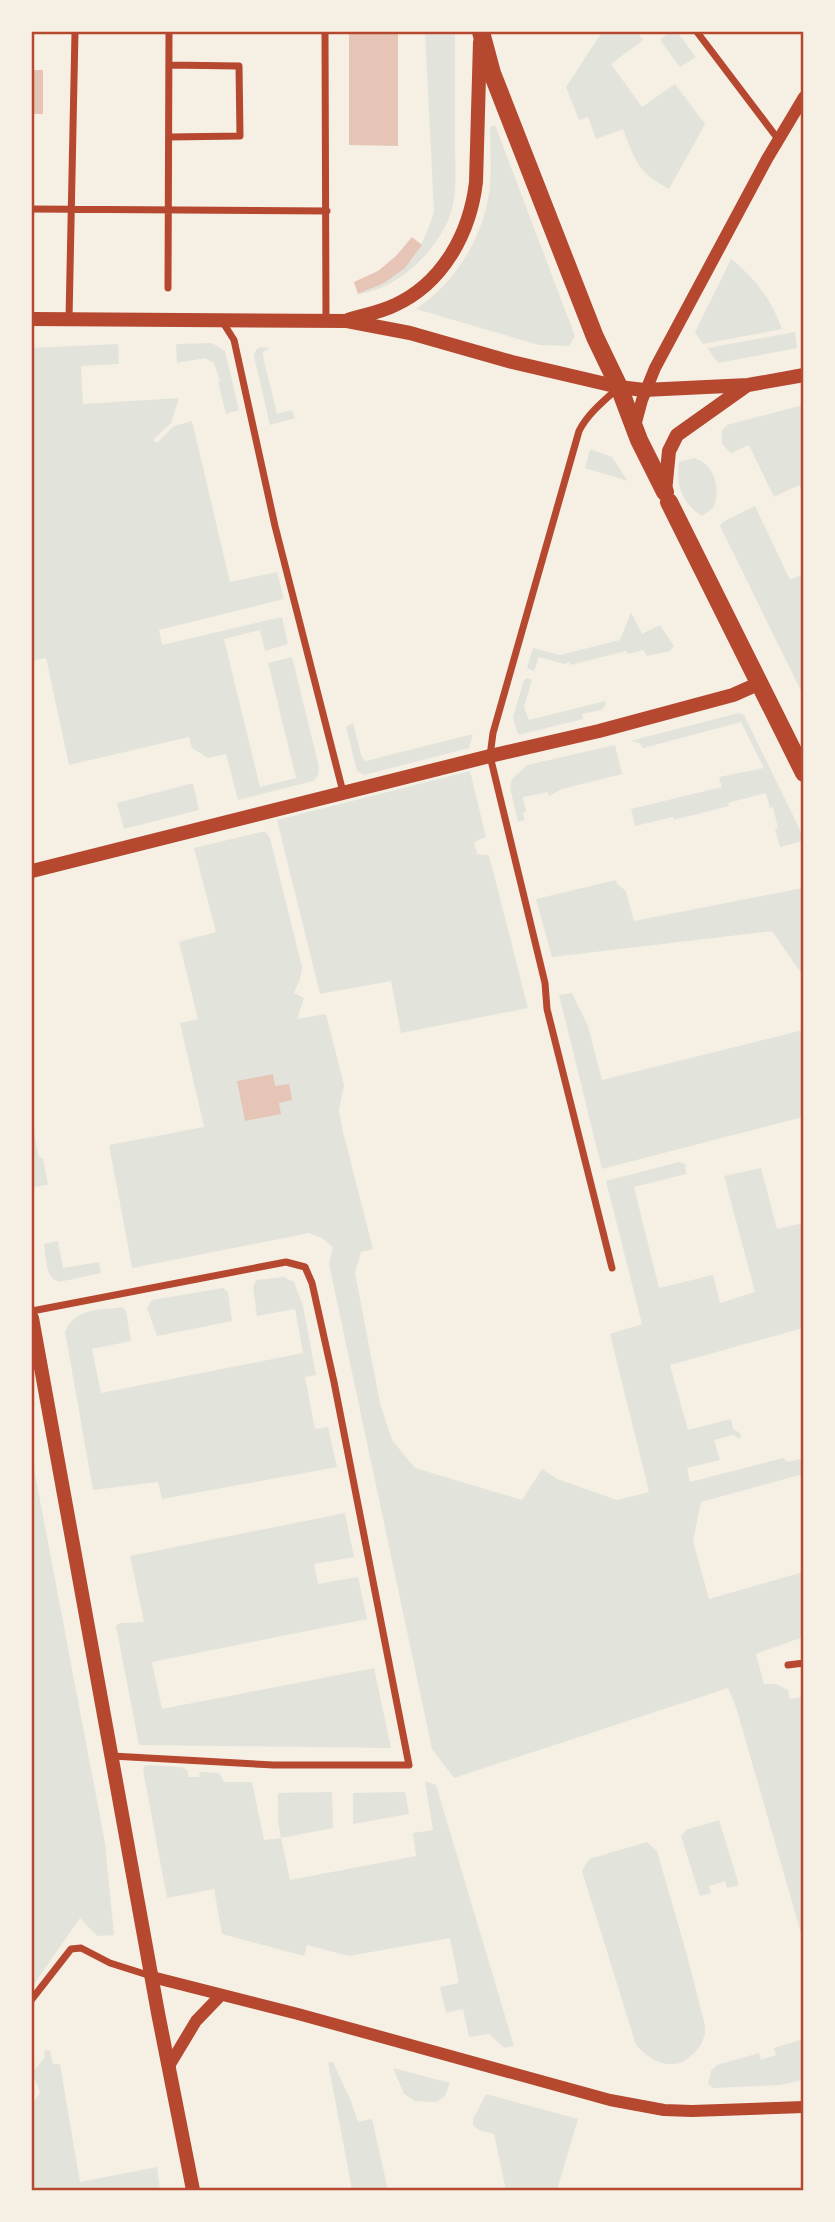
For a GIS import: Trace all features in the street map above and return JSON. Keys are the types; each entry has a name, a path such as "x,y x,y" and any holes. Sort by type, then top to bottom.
{"main road":[{"path":"347,321 394,306 418,291 443,266 462,236 474,201 476,183 481,32"},
{"path":"481,32 492,73 595,337 619,387 635,430 803,773"},
{"path":"32,319 347,321 410,333 512,362 619,387 646,390 748,385 803,376"},
{"path":"667,497 669,451 677,435 748,385"},
{"path":"32,871 599,731 733,695 760,683"},
{"path":"32,1318 193,2190"}],"street":[{"path":"69,319 75,32"},
{"path":"168,288 169,32"},
{"path":"326,32 326,321"},
{"path":"697,32 778,139"},
{"path":"169,65 239,66 240,136 169,137"},
{"path":"635,430 637,414 655,368 803,97"},
{"path":"32,209 327,211"},
{"path":"222,321 234,340 282,553 343,793"},
{"path":"612,1268 547,1009 545,983 490,756 496,720 579,431 596,408 619,387"},
{"path":"32,1311 286,1262 305,1267 313,1283 334,1382 409,1765 274,1765 112,1756"},
{"path":"788,1665 803,1663"},
{"path":"32,1999 71,1949 81,1948 110,1964 610,2100 664,2110 803,2107"},
{"path":"169,2066 196,2021 221,1994"}],"shaded area":[{"path":"425,32 455,32 455,181 452,209 443,231 413,268 386,285 358,294 387,280 408,264 422,242 434,212"},
{"path":"602,32 637,32 643,40 611,64 642,107 675,84 705,124 669,189 650,177 639,165 623,129 596,139 588,117 579,120 566,87"},
{"path":"669,32 677,32 696,57 680,67 660,40"},
{"path":"495,125 575,336 569,346 539,345 416,309 454,273 480,227 490,185 490,127"},
{"path":"731,259 762,290 782,329 703,344 695,332"},
{"path":"795,332 797,348 718,363 707,348"},
{"path":"212,343 225,351 239,410 226,414 214,363 205,358 177,363 176,344"},
{"path":"118,344 119,364 81,366 83,404 179,398 171,423 153,440 157,443 174,426 192,421 230,582 277,572 284,599 159,630 162,645 282,617 288,644 265,651 260,630 224,639 260,787 296,778 268,663 292,657 319,767 318,776 313,781 238,800 226,754 208,758 192,748 189,737 69,765 46,658 32,661 32,348"},
{"path":"260,347 270,348 263,352 263,356 277,414 292,410 295,418 270,425 254,356"},
{"path":"803,405 803,494 799,485 774,497 749,445 731,453 722,444 722,430 727,425"},
{"path":"590,449 612,457 628,481 585,468"},
{"path":"694,458 707,466 715,478 713,508 702,516 685,499 678,478 679,462"},
{"path":"755,506 790,580 803,574 803,695 720,526"},
{"path":"631,612 642,634 660,625 674,646 670,651 647,656 643,650 628,654 626,651 570,665 569,662 564,664 539,657 534,671 527,668 533,648 560,655 620,640"},
{"path":"524,680 532,680 524,707 529,720 605,701 606,704 602,710 582,714 583,719 518,735 513,717"},
{"path":"739,713 744,715 803,836 803,841 780,847 773,807 770,808 766,793 674,820 673,817 635,826 631,809 722,787 719,777 764,768 741,722 643,748 639,743 630,741"},
{"path":"353,723 362,758 366,761 473,734 469,748 364,775 357,771 346,727"},
{"path":"615,745 622,774 562,789 549,796 548,792 523,797 525,820 518,822 510,788 512,779 527,765"},
{"path":"470,771 486,837 474,842 477,854 489,855 528,1008 401,1033 391,981 320,994 277,820"},
{"path":"193,783 199,810 124,829 117,803"},
{"path":"265,831 270,838 302,967 294,993 304,998 297,1019 326,1014 344,1085 339,1110 373,1249 361,1252 355,1273 380,1403 392,1440 415,1468 522,1500 542,1469 557,1479 617,1500 649,1492 610,1334 642,1324 606,1181 679,1162 685,1164 686,1174 634,1187 659,1288 713,1275 720,1303 755,1292 724,1176 761,1168 777,1229 803,1223 803,1328 670,1365 688,1430 731,1419 733,1429 740,1433 741,1439 732,1435 714,1440 720,1460 687,1468 690,1482 783,1458 788,1462 803,1458 803,1474 701,1502 693,1541 709,1599 803,1572 803,1637 756,1654 764,1684 776,1684 788,1690 790,1699 803,1697 803,1940 736,1707 728,1688 454,1778 432,1749 329,1264 333,1247 322,1238 309,1233 132,1268 109,1145 204,1127 180,1023 198,1019 179,942 216,932 194,848"},
{"path":"616,880 626,891 634,921 803,888 803,972 801,973 772,931 552,957 536,899"},
{"path":"572,993 588,1026 602,1080 803,1030 803,1117 602,1169 559,995"},
{"path":"32,1133 39,1158 43,1158 48,1185 33,1187"},
{"path":"58,1241 63,1268 99,1262 101,1273 59,1282 54,1280 47,1266 44,1244"},
{"path":"284,1277 294,1282 303,1306 316,1375 305,1377 315,1429 328,1427 337,1467 162,1499 158,1482 93,1490 65,1332 75,1318 88,1312 122,1307 126,1311 131,1341 92,1349 101,1393 303,1353 295,1309 257,1316 253,1287 256,1280"},
{"path":"223,1288 228,1292 232,1321 157,1336 147,1308 152,1300"},
{"path":"32,1458 105,1843 114,1935 97,1936 80,1918 32,1987"},
{"path":"345,1513 354,1557 314,1564 318,1584 358,1577 367,1619 152,1662 162,1709 374,1668 391,1748 139,1745 116,1626 120,1623 144,1622 130,1556"},
{"path":"145,1765 182,1767 188,1771 188,1777 199,1777 200,1772 219,1773 224,1782 252,1782 264,1840 281,1838 290,1880 416,1856 413,1833 433,1830 425,1781 436,1785 514,2046 504,2048 489,2034 469,2037 463,2009 446,2013 440,1987 459,1983 450,1938 349,1956 307,1945 304,1956 222,1934 214,1889 167,1898 143,1770"},
{"path":"332,1792 333,1828 281,1838 278,1793"},
{"path":"405,1792 409,1814 353,1824 353,1793"},
{"path":"719,1820 739,1885 727,1888 725,1881 709,1886 711,1893 700,1896 681,1836 686,1830"},
{"path":"647,1842 657,1851 705,2026 704,2037 697,2050 686,2060 675,2064 657,2061 636,2045 582,1871 589,1859"},
{"path":"803,2039 803,2080 780,2085 713,2088 708,2084 711,2071 717,2065 759,2053 761,2060 776,2055 774,2048"},
{"path":"50,2050 53,2064 60,2064 80,2182 157,2167 160,2190 32,2190 32,2105 40,2092 32,2073 45,2057 44,2051"},
{"path":"328,2062 333,2062 358,2122 372,2119 388,2190 352,2190"},
{"path":"393,2068 450,2083 445,2096 437,2102 415,2101 404,2094"},
{"path":"486,2094 578,2119 557,2190 506,2190 494,2134 479,2130 473,2125 473,2119"}],"building":[{"path":"349,32 398,32 398,146 349,145"},
{"path":"32,70 43,70 43,114 32,114"},
{"path":"412,237 422,245 405,268 384,283 358,294 354,282 378,271 396,256"},
{"path":"273,1074 275,1086 289,1084 292,1100 279,1103 281,1114 245,1121 237,1081"}]}
